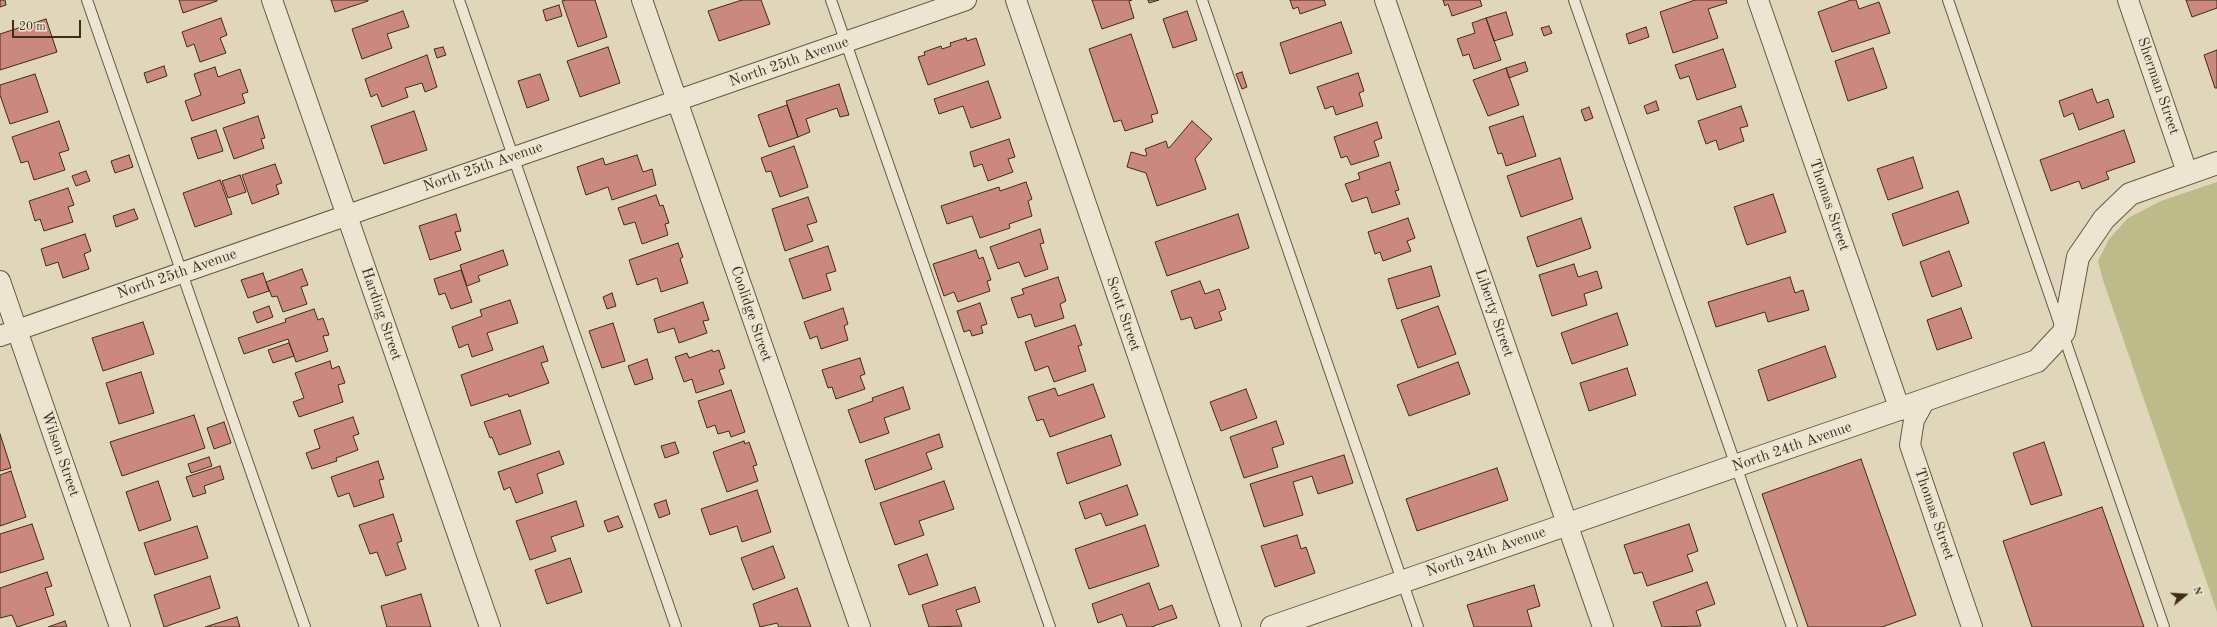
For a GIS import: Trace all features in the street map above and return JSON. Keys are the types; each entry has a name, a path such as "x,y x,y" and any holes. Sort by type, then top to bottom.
{"street":[{"name":"Harding Street","path":"272,0 490,627"},
{"name":"Coolidge Street","path":"642,0 860,627"},
{"name":"North 25th Avenue","path":"8,333 346,214 966,0"},
{"name":"Scott Street","path":"1016,0 1231,627"},
{"name":"Liberty Street","path":"1385,0 1603,627"},
{"name":"Thomas Street","path":"1758,0 1900,410"},
{"name":"Sherman Street","path":"2128,0 2187,172"},
{"path":"2064,332 2078,256 2104,219 2130,194 2217,162"},
{"name":"Wilson Street","path":"0,282 8,333 120,627"},
{"name":"North 24th Avenue","path":"1272,627 1568,523 1924,402 2037,361 2064,332"},
{"name":"Thomas Street","path":"1924,402 1914,420 1910,445 1972,627"}],"lane":[{"path":"87,0 305,627"},
{"path":"459,0 676,627"},
{"path":"831,0 1050,627"},
{"path":"1202,0 1418,627"},
{"path":"1574,0 1792,627"},
{"path":"1948,0 2064,332 2164,627"}],"green space":[{"path":"2217,182 2217,612 2103,280 2098,261 2109,239 2128,218 2161,201"}],"building":[{"path":"0,0 5,0 6,5 0,7"},
{"path":"179,0 217,0 217,1 183,13"},
{"path":"331,0 368,0 368,1 335,12"},
{"path":"595,0 607,37 578,47 562,1"},
{"path":"742,0 761,0 770,24 719,41 708,11"},
{"path":"1092,0 1132,0 1129,1 1134,18 1102,29"},
{"path":"1148,0 1159,0 1149,3"},
{"path":"1290,0 1324,0 1326,5 1300,14 1298,7 1293,9"},
{"path":"1443,0 1480,0 1482,6 1452,16 1448,4 1445,6"},
{"path":"1695,0 1726,0 1727,3 1708,9 1718,38 1673,53 1660,12"},
{"path":"1851,0 1856,0 1859,9 1879,2 1890,33 1832,52 1818,12"},
{"path":"2186,0 2217,0 2217,8 2192,17"},
{"path":"559,5 562,16 546,21 543,10"},
{"path":"403,11 409,27 387,34 392,48 362,59 352,29"},
{"path":"1187,11 1197,40 1173,48 1163,19"},
{"path":"1506,12 1513,35 1494,41 1486,18"},
{"path":"221,18 227,35 220,38 226,53 200,62 194,44 187,47 182,32"},
{"path":"1486,18 1501,60 1474,69 1469,54 1463,56 1457,39 1475,33 1472,23"},
{"path":"46,19 57,52 0,70 0,34"},
{"path":"1341,22 1352,53 1290,74 1280,43"},
{"path":"1549,26 1552,33 1544,36 1541,28"},
{"path":"1646,27 1649,37 1629,44 1626,34"},
{"path":"1131,34 1158,113 1151,115 1153,122 1125,131 1121,120 1114,122 1089,49"},
{"path":"966,38 967,41 976,38 985,65 928,85 918,57 925,55 924,52 941,46 942,49 951,46 950,43"},
{"path":"443,47 446,55 437,58 434,49"},
{"path":"608,47 620,83 580,97 567,61"},
{"path":"1873,48 1887,88 1848,101 1835,61"},
{"path":"1723,49 1736,87 1697,100 1689,76 1680,79 1675,65"},
{"path":"2217,50 2217,88 2215,88 2204,55"},
{"path":"427,55 437,87 425,92 422,83 405,88 408,97 382,107 377,94 371,97 365,79"},
{"path":"1525,62 1528,71 1509,78 1506,68"},
{"path":"164,66 167,76 147,83 144,73"},
{"path":"215,67 218,77 240,69 248,92 242,94 245,103 192,121 185,101 201,95 194,74"},
{"path":"1506,68 1519,105 1488,116 1473,80"},
{"path":"1242,72 1247,87 1242,89 1236,74"},
{"path":"1358,73 1364,91 1359,93 1363,106 1336,115 1333,106 1325,109 1317,87"},
{"path":"35,74 48,112 10,124 0,95 0,85"},
{"path":"540,74 549,100 527,108 518,81"},
{"path":"988,81 1001,118 971,128 963,106 939,114 934,99"},
{"path":"839,84 849,115 840,117 837,108 806,119 810,132 798,137 786,101"},
{"path":"2092,89 2097,103 2108,99 2114,117 2079,130 2073,113 2064,117 2059,101"},
{"path":"1656,101 1659,110 1647,114 1644,106"},
{"path":"787,105 798,137 769,147 758,115"},
{"path":"1741,106 1748,126 1740,128 1744,141 1719,150 1716,140 1706,144 1698,121"},
{"path":"1589,107 1593,118 1585,121 1581,110"},
{"path":"414,111 427,150 384,164 371,126"},
{"path":"258,116 265,138 261,139 264,148 234,159 223,128"},
{"path":"1523,116 1536,156 1506,166 1502,153 1498,154 1489,127"},
{"path":"59,121 69,150 59,153 65,170 34,180 28,161 21,163 12,137"},
{"path":"1192,121 1212,139 1195,159 1206,189 1157,206 1146,173 1127,167 1131,152 1145,156 1147,155 1145,149 1166,141 1168,148 1170,147"},
{"path":"1377,122 1382,138 1374,141 1379,156 1351,165 1347,156 1341,158 1334,137"},
{"path":"216,130 223,151 198,159 191,138"},
{"path":"2124,130 2135,162 2106,172 2109,179 2082,189 2079,181 2051,191 2040,160"},
{"path":"1009,139 1015,157 1008,159 1013,172 988,181 982,164 974,167 970,152"},
{"path":"794,146 808,187 780,197 771,171 766,172 761,158"},
{"path":"129,155 133,167 115,173 111,161"},
{"path":"637,155 643,172 652,169 656,185 612,200 608,187 586,195 577,167 603,158 605,165"},
{"path":"1913,157 1923,188 1888,200 1877,169"},
{"path":"1560,158 1573,199 1521,217 1507,176"},
{"path":"1390,162 1399,190 1395,191 1400,204 1372,213 1367,197 1352,202 1345,184 1360,179 1358,173"},
{"path":"275,164 282,183 276,185 279,194 252,204 242,175"},
{"path":"86,171 90,181 76,186 72,176"},
{"path":"240,175 246,192 228,198 222,181"},
{"path":"220,180 232,214 195,227 183,193"},
{"path":"1026,182 1032,199 1028,201 1032,216 1009,224 1010,228 980,238 972,216 947,224 941,206 999,187 1000,191"},
{"path":"68,188 74,205 68,207 73,222 44,231 40,219 35,221 29,201"},
{"path":"1958,191 1969,223 1903,246 1892,214"},
{"path":"1773,194 1786,232 1747,245 1734,207"},
{"path":"656,195 660,206 663,205 669,223 665,224 668,235 642,244 635,222 624,225 618,208"},
{"path":"808,197 817,222 807,225 813,241 785,251 772,209"},
{"path":"134,209 138,219 116,227 113,216"},
{"path":"456,214 461,231 455,232 461,250 430,260 419,226"},
{"path":"1238,214 1249,248 1167,276 1155,242"},
{"path":"1408,218 1415,238 1407,241 1411,251 1383,261 1380,252 1375,254 1368,232"},
{"path":"1581,218 1591,248 1537,267 1527,237"},
{"path":"1040,229 1044,243 1040,244 1048,269 1025,277 1019,262 998,269 990,247"},
{"path":"85,234 91,251 84,254 89,269 63,278 58,262 46,266 41,249"},
{"path":"678,243 683,257 680,259 688,283 661,292 657,278 637,285 629,260"},
{"path":"828,246 836,271 826,274 831,290 803,299 789,259"},
{"path":"503,250 508,265 478,276 480,281 467,286 460,265"},
{"path":"976,250 979,259 983,257 991,280 987,281 990,291 958,302 954,292 944,296 933,264"},
{"path":"1949,251 1962,286 1932,297 1920,262"},
{"path":"1574,264 1578,277 1597,271 1602,288 1584,294 1587,305 1552,316 1539,275"},
{"path":"1431,266 1440,296 1397,309 1388,279"},
{"path":"302,269 308,285 301,287 307,304 283,312 277,296 272,297 266,282"},
{"path":"461,270 472,302 451,309 445,293 439,295 434,279"},
{"path":"263,273 269,291 248,298 241,280"},
{"path":"1058,277 1066,301 1060,304 1064,318 1035,327 1031,314 1018,318 1011,298 1024,294 1022,289"},
{"path":"1790,277 1795,293 1803,290 1809,310 1768,322 1765,312 1716,327 1708,302"},
{"path":"1200,281 1205,294 1219,289 1226,309 1219,312 1222,320 1195,329 1191,317 1181,320 1171,291"},
{"path":"612,293 616,306 607,309 603,297"},
{"path":"510,300 518,323 487,333 493,350 472,357 468,344 459,348 452,327 482,316 480,310"},
{"path":"703,302 709,320 703,321 707,333 679,343 674,328 658,333 654,319"},
{"path":"980,303 987,324 981,326 983,333 972,336 970,330 964,332 957,311"},
{"path":"269,306 273,317 257,323 253,312"},
{"path":"1438,306 1456,354 1418,368 1401,320"},
{"path":"843,308 848,324 844,326 848,340 821,349 817,336 810,339 804,322"},
{"path":"1961,308 1972,338 1937,350 1927,320"},
{"path":"314,309 318,320 323,318 329,335 323,336 328,351 296,362 288,339 244,354 238,338 286,322 285,319"},
{"path":"1617,313 1628,345 1572,364 1561,333"},
{"path":"143,322 154,354 103,371 92,338"},
{"path":"613,323 625,361 602,368 589,331"},
{"path":"1075,325 1082,345 1078,346 1086,371 1054,382 1048,366 1035,371 1025,342"},
{"path":"289,343 294,356 273,363 268,350"},
{"path":"543,346 548,361 541,363 549,383 509,397 508,394 471,406 461,375"},
{"path":"1825,346 1836,377 1768,401 1758,370"},
{"path":"712,350 713,352 719,350 725,368 719,370 724,384 696,393 692,379 684,382 675,357 687,353 689,358"},
{"path":"860,358 865,374 860,376 865,389 836,399 832,387 828,388 822,370"},
{"path":"647,359 653,379 635,385 628,366"},
{"path":"330,361 332,369 339,366 345,383 338,385 343,402 299,417 293,402 304,398 295,373"},
{"path":"1458,362 1470,394 1409,416 1397,385"},
{"path":"1627,368 1636,395 1589,411 1580,383"},
{"path":"141,372 154,413 119,424 106,383"},
{"path":"1093,384 1105,417 1050,437 1043,419 1037,421 1028,397 1055,388 1058,396"},
{"path":"903,387 910,409 884,418 889,433 860,443 848,410 873,401 872,398"},
{"path":"1246,389 1257,418 1221,431 1210,402"},
{"path":"731,390 745,432 731,437 729,431 718,434 715,425 707,428 698,401"},
{"path":"520,410 531,444 499,455 484,422"},
{"path":"194,415 205,448 122,476 110,442"},
{"path":"353,417 359,434 353,436 358,450 336,458 337,461 312,469 306,453 320,448 314,430"},
{"path":"1276,421 1284,444 1272,448 1278,467 1244,478 1230,437"},
{"path":"224,422 231,443 214,449 207,428"},
{"path":"0,434 11,468 0,471"},
{"path":"939,434 943,447 926,453 932,469 875,490 865,460"},
{"path":"1111,435 1121,465 1067,484 1057,453"},
{"path":"744,441 745,444 749,442 757,465 753,466 758,481 727,492 713,452"},
{"path":"675,442 679,453 665,458 661,446"},
{"path":"2044,442 2062,495 2031,505 2013,453"},
{"path":"559,451 564,464 537,474 543,493 516,503 510,487 504,490 498,472"},
{"path":"1344,455 1353,483 1318,494 1312,476 1293,482 1303,515 1264,527 1250,484"},
{"path":"209,457 212,466 191,473 188,464"},
{"path":"1861,459 1916,615 1882,627 1808,627 1762,494"},
{"path":"378,461 384,479 379,480 384,497 354,507 349,493 338,497 331,477"},
{"path":"220,466 224,479 204,486 206,493 193,497 186,477"},
{"path":"1497,468 1508,500 1417,531 1406,499"},
{"path":"11,471 26,517 0,526 0,475"},
{"path":"158,481 171,520 139,531 126,492"},
{"path":"944,481 954,509 919,521 924,535 895,545 880,503"},
{"path":"1127,485 1138,515 1106,526 1101,513 1085,519 1079,502"},
{"path":"757,490 771,532 742,542 737,526 710,535 701,509"},
{"path":"666,500 670,514 659,518 654,504"},
{"path":"576,501 584,526 551,537 556,551 530,560 516,521"},
{"path":"2102,507 2144,627 2032,627 2003,541"},
{"path":"393,514 402,541 397,543 406,569 386,576 377,552 370,554 359,525"},
{"path":"618,516 623,527 608,532 604,521"},
{"path":"32,524 44,559 0,573 0,534"},
{"path":"1689,524 1698,551 1687,555 1693,571 1647,586 1642,572 1634,574 1624,545"},
{"path":"1145,525 1159,566 1089,589 1075,549"},
{"path":"197,526 208,558 155,575 144,543"},
{"path":"1297,535 1301,549 1306,547 1315,573 1275,587 1261,546"},
{"path":"773,546 785,578 753,590 741,558"},
{"path":"927,554 938,585 909,595 898,565"},
{"path":"570,558 582,592 547,604 535,570"},
{"path":"47,572 52,586 45,588 54,615 17,627 12,615 0,618 0,588"},
{"path":"210,576 220,608 164,627 154,595"},
{"path":"1707,582 1715,604 1696,611 1701,626 1662,627 1653,602"},
{"path":"1149,583 1159,610 1172,605 1177,618 1151,627 1127,627 1122,614 1098,623 1092,604"},
{"path":"1534,585 1540,606 1527,610 1532,627 1474,627 1467,605"},
{"path":"975,587 980,602 956,610 962,626 929,627 922,605"},
{"path":"797,588 811,627 779,627 777,623 760,627 753,604"},
{"path":"421,594 431,627 387,627 381,606"},
{"path":"237,617 240,627 205,627"},
{"path":"65,621 67,627 48,627"}]}
